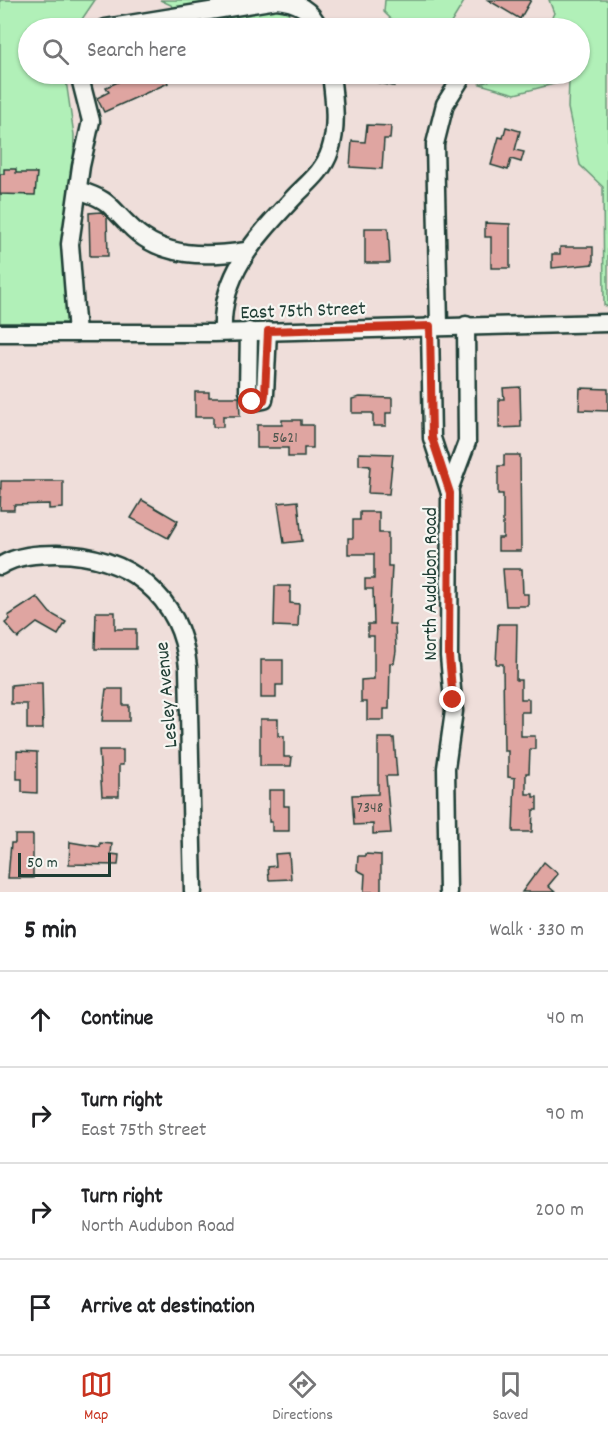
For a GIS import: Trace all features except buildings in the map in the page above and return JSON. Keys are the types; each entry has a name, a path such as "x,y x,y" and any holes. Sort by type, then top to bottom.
{"street":[{"path":"166,18 277,0 292,2 305,8 314,18"},
{"path":"77,333 70,244 91,121 82,84"},
{"path":"223,332 228,288 246,251 316,176 330,152 334,106 332,84"},
{"name":"North Audubon Road","path":"448,892 446,768 454,711 449,656 449,490 432,438 435,325 435,144 445,104 458,84"},
{"path":"78,190 110,202 134,230 151,243 169,251 222,255 246,251"},
{"name":"East 75th Street","path":"0,333 249,332 435,325 608,323"},
{"name":"North Audubon Road","path":"449,490 467,442 466,325"},
{"path":"249,332 248,391 252,402 258,402 264,400 265,394 268,331"},
{"name":"Lesley Avenue","path":"0,566 16,558 36,554 76,555 116,565 141,579 166,603 182,634 189,678 193,892"}],"green space":[{"path":"0,0 95,0 83,18 18,18 18,84 66,84 74,135 69,323 0,323"},
{"path":"160,0 304,0 284,18 180,18 171,5"},
{"path":"385,0 465,0 454,18 390,18 384,12"},
{"path":"549,0 608,0 608,307 604,305 603,187 580,165 568,108 569,84 590,84 590,18 552,18 554,13"},
{"path":"480,84 554,84 515,94"}],"route":[{"path":"252,402 264,400 268,331 430,326 432,438 435,453 450,493 449,656 453,700"}]}
